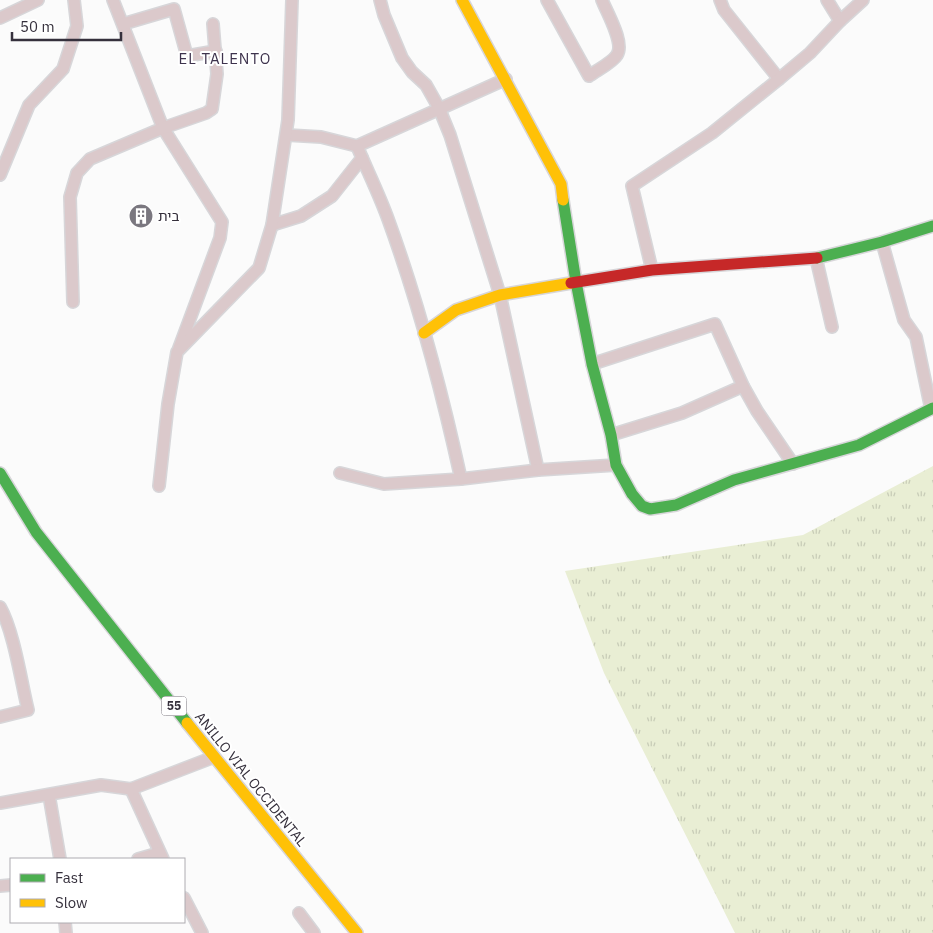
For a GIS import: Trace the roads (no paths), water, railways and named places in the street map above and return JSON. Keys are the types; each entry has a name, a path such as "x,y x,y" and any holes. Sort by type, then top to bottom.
{"main road":[{"path":"462,0 561,184 576,282 592,364 611,434 616,465 632,494 642,506 650,509 676,505 734,480 859,445 932,408"},
{"path":"424,333 456,310 500,295 652,270 816,258 882,242 933,226"},
{"name":"ANILLO VIAL OCCIDENTAL","path":"0,473 36,532 214,757 357,933"}],"street":[{"path":"0,18 38,0"},
{"path":"0,175 29,104 63,69 77,26 74,0"},
{"path":"113,0 163,128 222,222 220,238 177,352 168,404 159,486"},
{"path":"177,352 259,268 272,225 287,134 292,0"},
{"path":"380,0 384,15 402,58 412,72 426,85 439,108 450,135 500,295 538,470"},
{"path":"546,0 589,76 616,57 620,49 619,40 602,0"},
{"path":"720,0 724,10 779,79"},
{"path":"827,0 840,21"},
{"path":"652,270 632,186 712,133 810,53 863,0"},
{"path":"123,24 174,8 187,56 216,51"},
{"path":"73,302 70,197 77,173 90,159 212,109 217,74 213,24"},
{"path":"287,134 321,137 357,146 506,79"},
{"path":"357,146 388,218 424,333 446,411 461,480"},
{"path":"272,225 301,216 332,196 362,158"},
{"path":"882,242 904,320 916,337 932,408"},
{"path":"816,258 832,327"},
{"path":"592,364 715,324 743,386 757,411 793,464"},
{"path":"611,434 682,413 743,386"},
{"path":"340,473 384,484 461,480 538,470 616,465"},
{"path":"0,716 28,710 15,653 1,612"},
{"path":"0,803 102,785 131,788 214,757"},
{"path":"131,788 161,856 146,858"},
{"path":"50,795 60,858"},
{"path":"185,900 202,933"},
{"path":"299,913 314,933"}],"place":[{"name":"בית","path":"141,216"}],"district":[{"name":"EL TALENTO","path":"225,59"}]}
